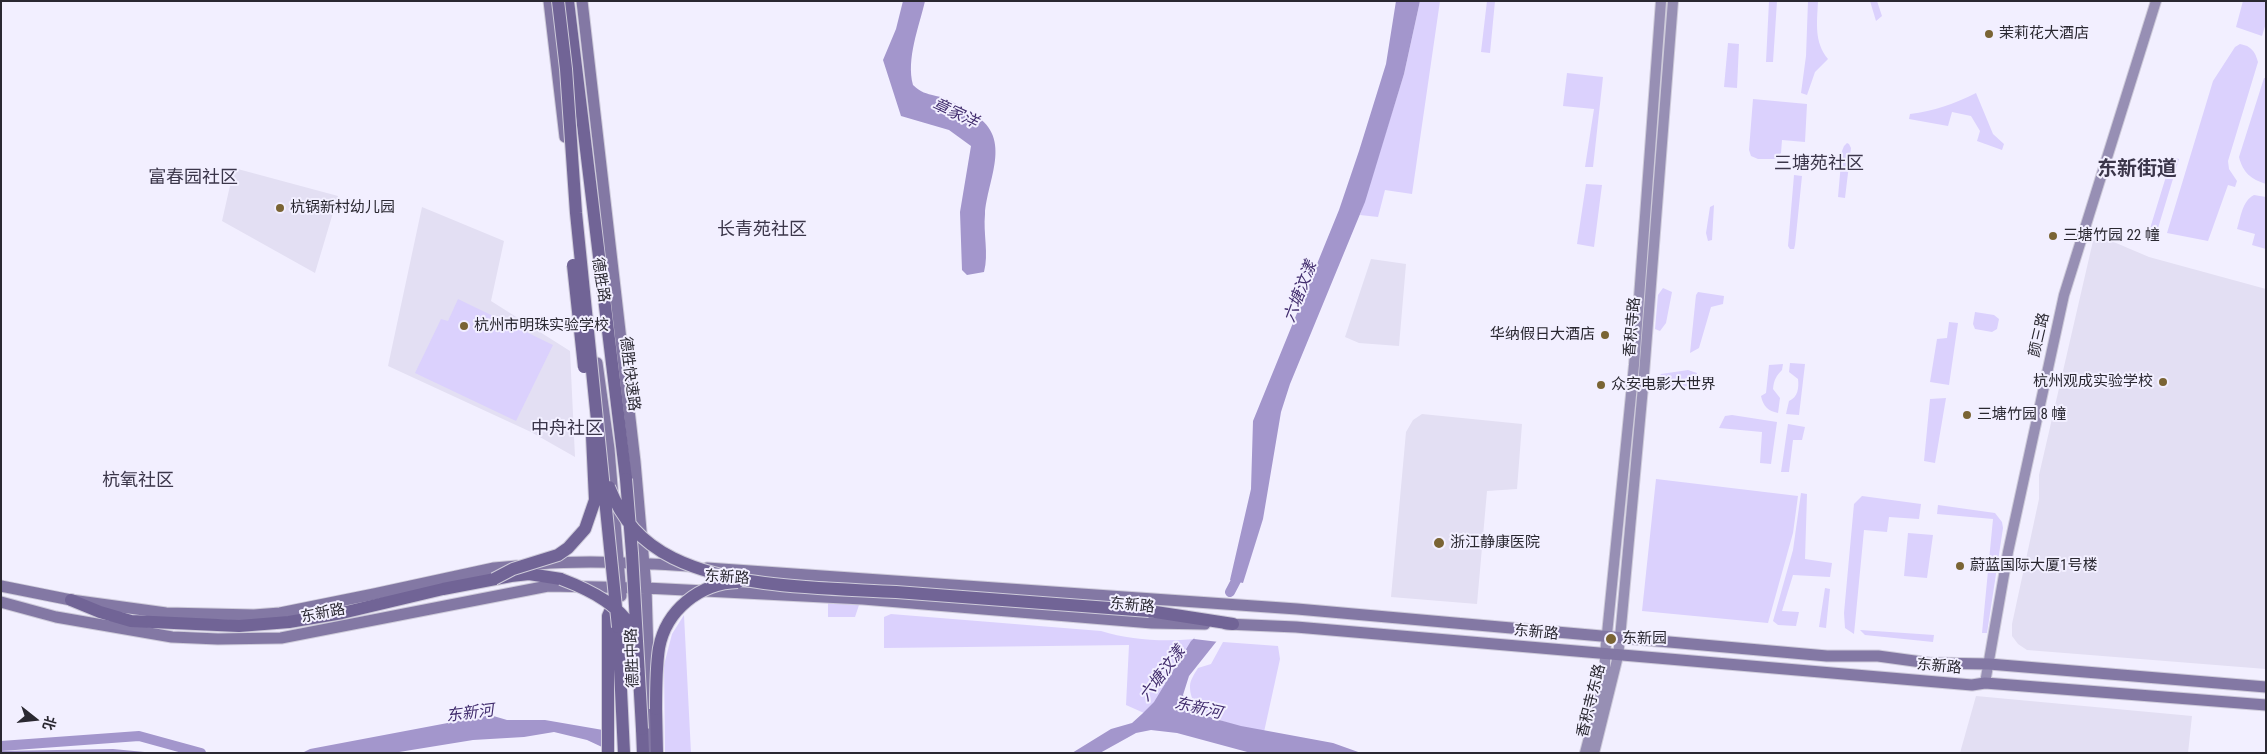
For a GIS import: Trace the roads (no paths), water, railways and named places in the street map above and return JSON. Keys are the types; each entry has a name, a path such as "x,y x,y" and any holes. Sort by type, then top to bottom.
{"highway":[{"path":"558,1 566,68 576,213 618,627 624,753"},
{"name":"德胜快速路","path":"568,1 626,479 638,632 643,753"},
{"path":"494,579 513,569 558,555 580,536 589,521 595,500 593,448 573,264 572,244 576,213"},
{"path":"593,448 616,505 628,525 650,544 675,559 706,571 755,581"},
{"path":"71,600 100,612 131,621 206,626 239,626 289,622 342,613 494,579 529,574 561,579 576,585 609,604 621,614 633,629 645,662 656,709"},
{"path":"657,753 656,709 660,646 667,627 676,613 694,596 708,588 730,582 755,581 1149,612 1233,624"},
{"path":"608,753 608,616 620,589"}],"main road":[{"name":"德胜路","path":"549,1 572,193 609,450 618,563"},
{"name":"德胜路","path":"582,1 635,462 642,562"},
{"name":"香积寺路","path":"1605,654 1634,365 1660,1"},
{"name":"香积寺路","path":"1618,656 1643,387 1673,1"},
{"name":"颜三路","path":"1985,683 2008,552 2064,295 2156,1"},
{"name":"东新路","path":"1,586 71,600 166,612 254,615 280,613 327,604 494,568 572,562 642,562 1297,609 1481,624 1607,638 1827,656 1878,656 1929,663 1989,664 2266,687"},
{"name":"德胜中路","path":"642,562 646,588 651,753"},
{"name":"德胜中路","path":"618,563 625,648 628,753"},
{"name":"东新路","path":"1,602 56,617 172,637 218,639 281,638 548,586 620,589 646,588 863,599 1152,623 1296,627 1972,685 1985,683 2266,705"},
{"name":"香积寺东路","path":"1585,753 1605,676 1605,654"},
{"name":"香积寺东路","path":"1594,753 1618,656"}],"water":[{"name":"章家洋","path":"903,1 925,1 912,54 911,75 913,85 919,90 961,106 986,125 993,136 995,161 985,214 986,258 984,272 967,275 962,270 960,212 971,146 949,130 901,116 883,60 896,29"},
{"path":"1396,1 1420,1 1404,74 1365,202 1290,384 1281,412 1263,519 1243,583 1230,580 1251,489 1253,421 1339,210 1386,64"},
{"path":"1198,635 1220,637 1189,676 1183,695 1187,705 1212,718 1241,726 1333,743 1361,753 1251,753 1177,733 1151,730 1136,733 1100,753 1072,753 1111,729 1132,723 1142,714 1154,702 1191,641"},
{"path":"490,715 507,720 545,720 603,730 602,747 587,740 554,732 524,737 473,740 393,753 302,753 310,749"},
{"path":"113,749 155,753 1,753 1,751"}],"waterway":[{"name":"六塘汶漾","path":"1230,592 1241,571"},
{"name":"东新河","path":"1,746 139,736 201,753"}],"place":[{"name":"茉莉花大酒店","path":"1989,34"},
{"name":"杭锅新村幼儿园","path":"280,208"},
{"name":"三塘竹园 22 幢","path":"2053,236"},
{"name":"杭州市明珠实验学校","path":"464,326"},
{"name":"华纳假日大酒店","path":"1605,335"},
{"name":"杭州观成实验学校","path":"2163,382"},
{"name":"众安电影大世界","path":"1601,385"},
{"name":"三塘竹园 8 幢","path":"1967,415"},
{"name":"浙江静康医院","path":"1439,543"},
{"name":"蔚蓝国际大厦1号楼","path":"1960,566"},
{"name":"东新园","path":"1611,639"}],"district":[{"name":"三塘苑社区","path":"1819,164"},
{"name":"东新街道","path":"2137,170"},
{"name":"富春园社区","path":"193,178"},
{"name":"长青苑社区","path":"762,230"},
{"name":"中舟社区","path":"567,429"},
{"name":"杭氧社区","path":"138,481"}]}
